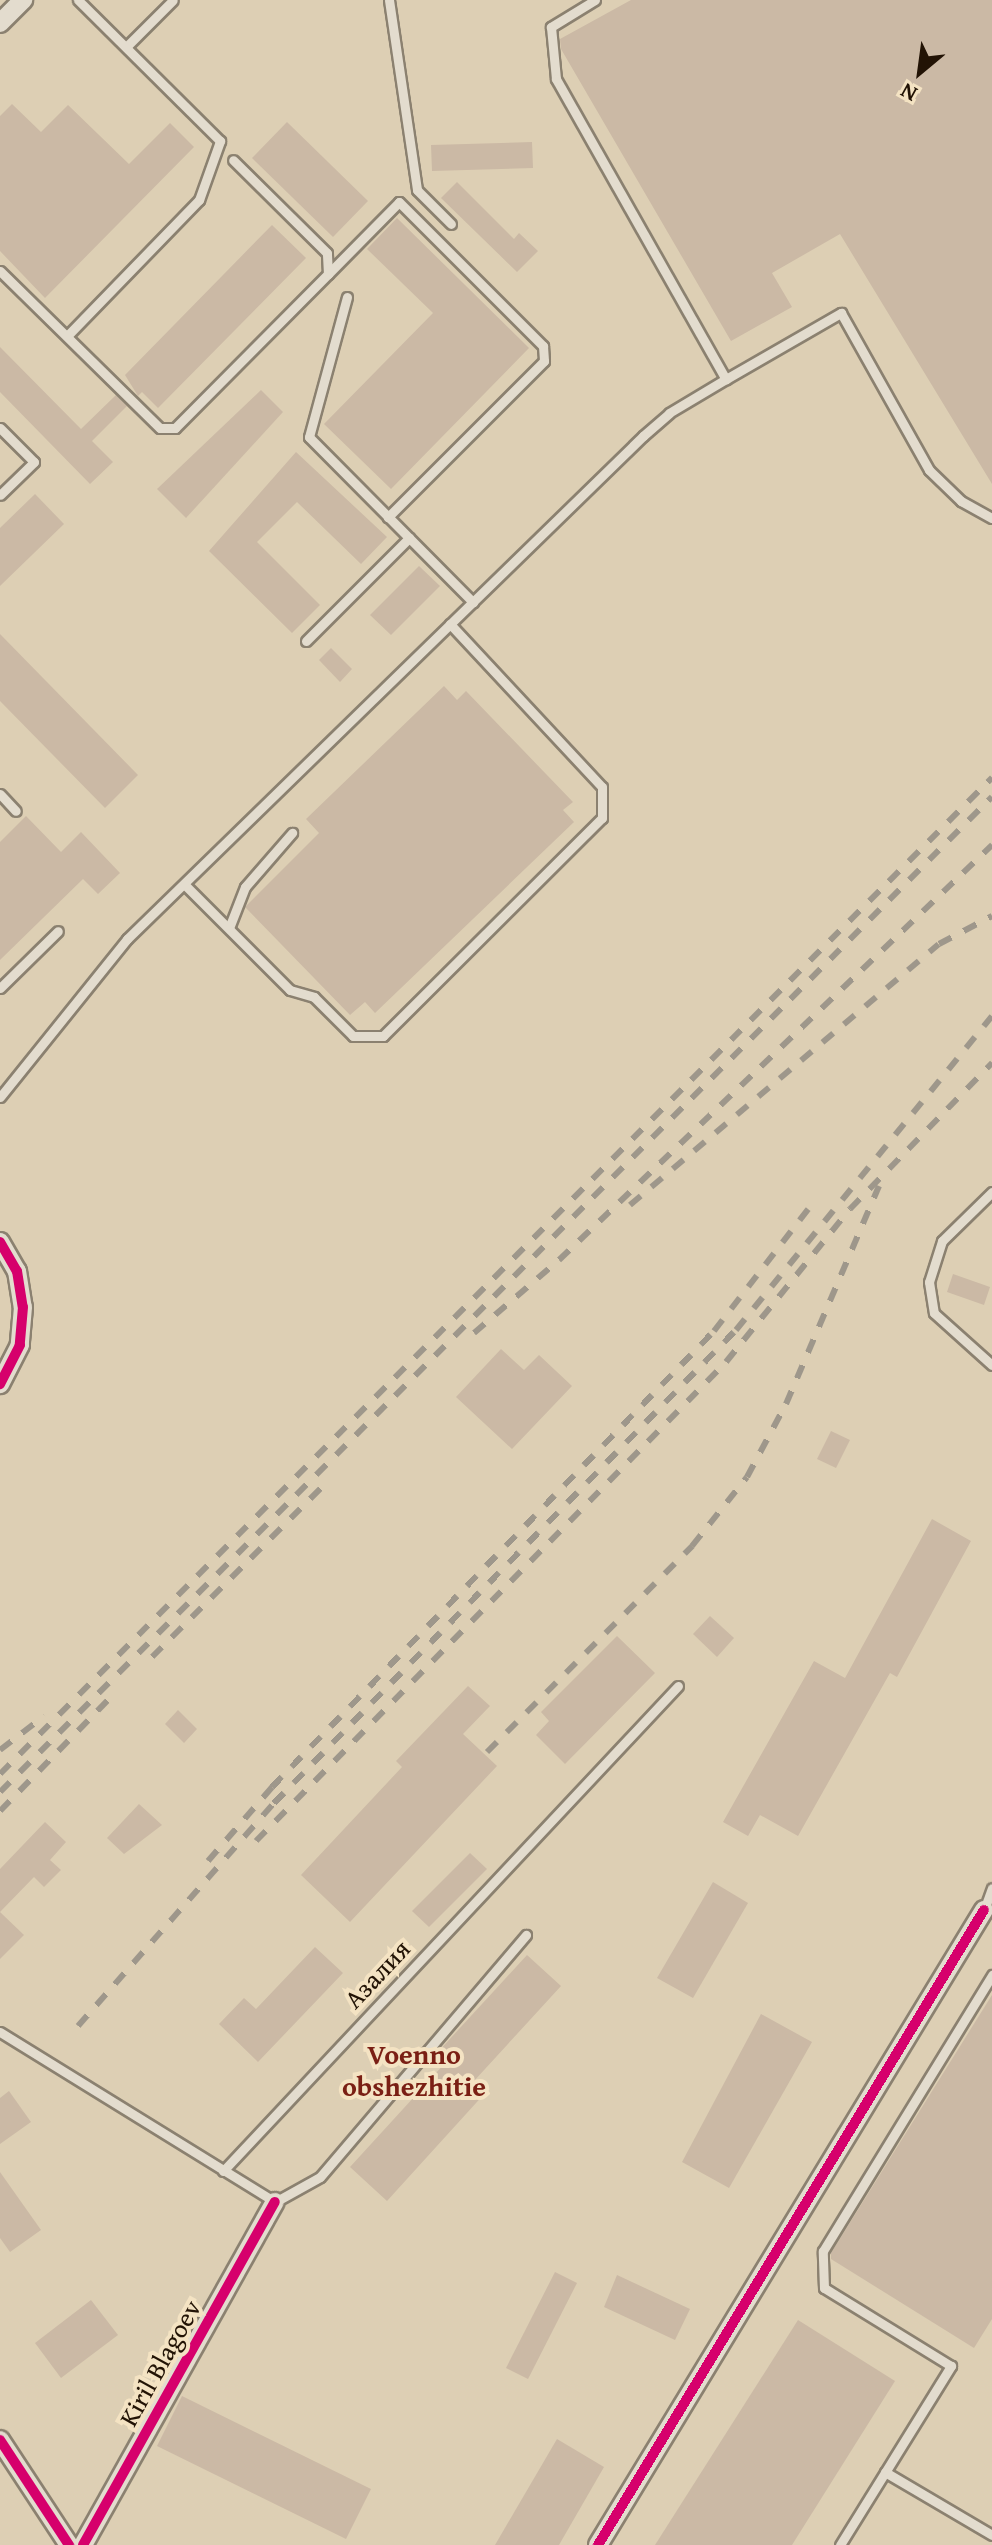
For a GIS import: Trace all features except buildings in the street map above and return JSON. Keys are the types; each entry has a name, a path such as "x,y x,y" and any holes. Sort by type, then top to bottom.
{"street":[{"path":"0,23 23,0"},
{"path":"0,1242 17,1271 23,1307 20,1345 0,1384"},
{"path":"598,2545 984,1910"},
{"name":"Kiril Blagoev","path":"83,2545 275,2202"},
{"path":"0,2440 69,2545"}],"lane":[{"path":"67,336 199,200 220,141 78,0"},
{"path":"126,47 173,0"},
{"path":"389,0 417,190 451,224"},
{"path":"595,0 551,27 556,79 726,379"},
{"path":"233,160 327,253 328,274"},
{"path":"0,271 160,428 175,428 399,202 543,346 544,361 388,517"},
{"path":"347,297 309,437 473,602"},
{"path":"0,1097 127,939 651,429 726,379 841,313 929,470 961,501 992,518"},
{"path":"0,428 34,462 0,495"},
{"path":"306,641 409,538"},
{"path":"184,884 290,990 314,997 353,1036 383,1036 602,818 602,787 450,624"},
{"path":"0,794 16,811"},
{"path":"229,928 245,887 292,833"},
{"path":"0,988 58,931"},
{"path":"992,1192 942,1241 929,1282 934,1313 992,1365"},
{"name":"Азалия","path":"223,2171 678,1686"},
{"path":"984,1910 992,1888"},
{"path":"0,2032 275,2202 320,2177 526,1935"},
{"path":"840,2545 951,2366 824,2288 823,2251 992,1975"},
{"path":"885,2472 992,2535"}],"railway":[{"path":"0,1774 992,778"},
{"path":"0,1792 992,797"},
{"path":"474,1333 559,1260 992,845"},
{"path":"630,1205 939,944 992,916"},
{"path":"78,2026 274,1803 736,1330 992,1016"},
{"path":"256,1841 726,1362 850,1209 992,1063"},
{"path":"487,1752 692,1546 747,1477 786,1404 879,1186"},
{"path":"208,1861 272,1787 714,1331 812,1204"},
{"path":"152,1657 327,1482"},
{"path":"0,1811 112,1696"},
{"path":"0,1750 44,1716"}],"cycle path":[{"path":"0,1242 17,1271 23,1307 20,1345 0,1384"},
{"path":"598,2545 984,1910"},
{"path":"83,2545 275,2202"},
{"path":"0,2440 69,2545"}],"district":[{"name":"Voenno obshezhitie","path":"414,2070"}]}
